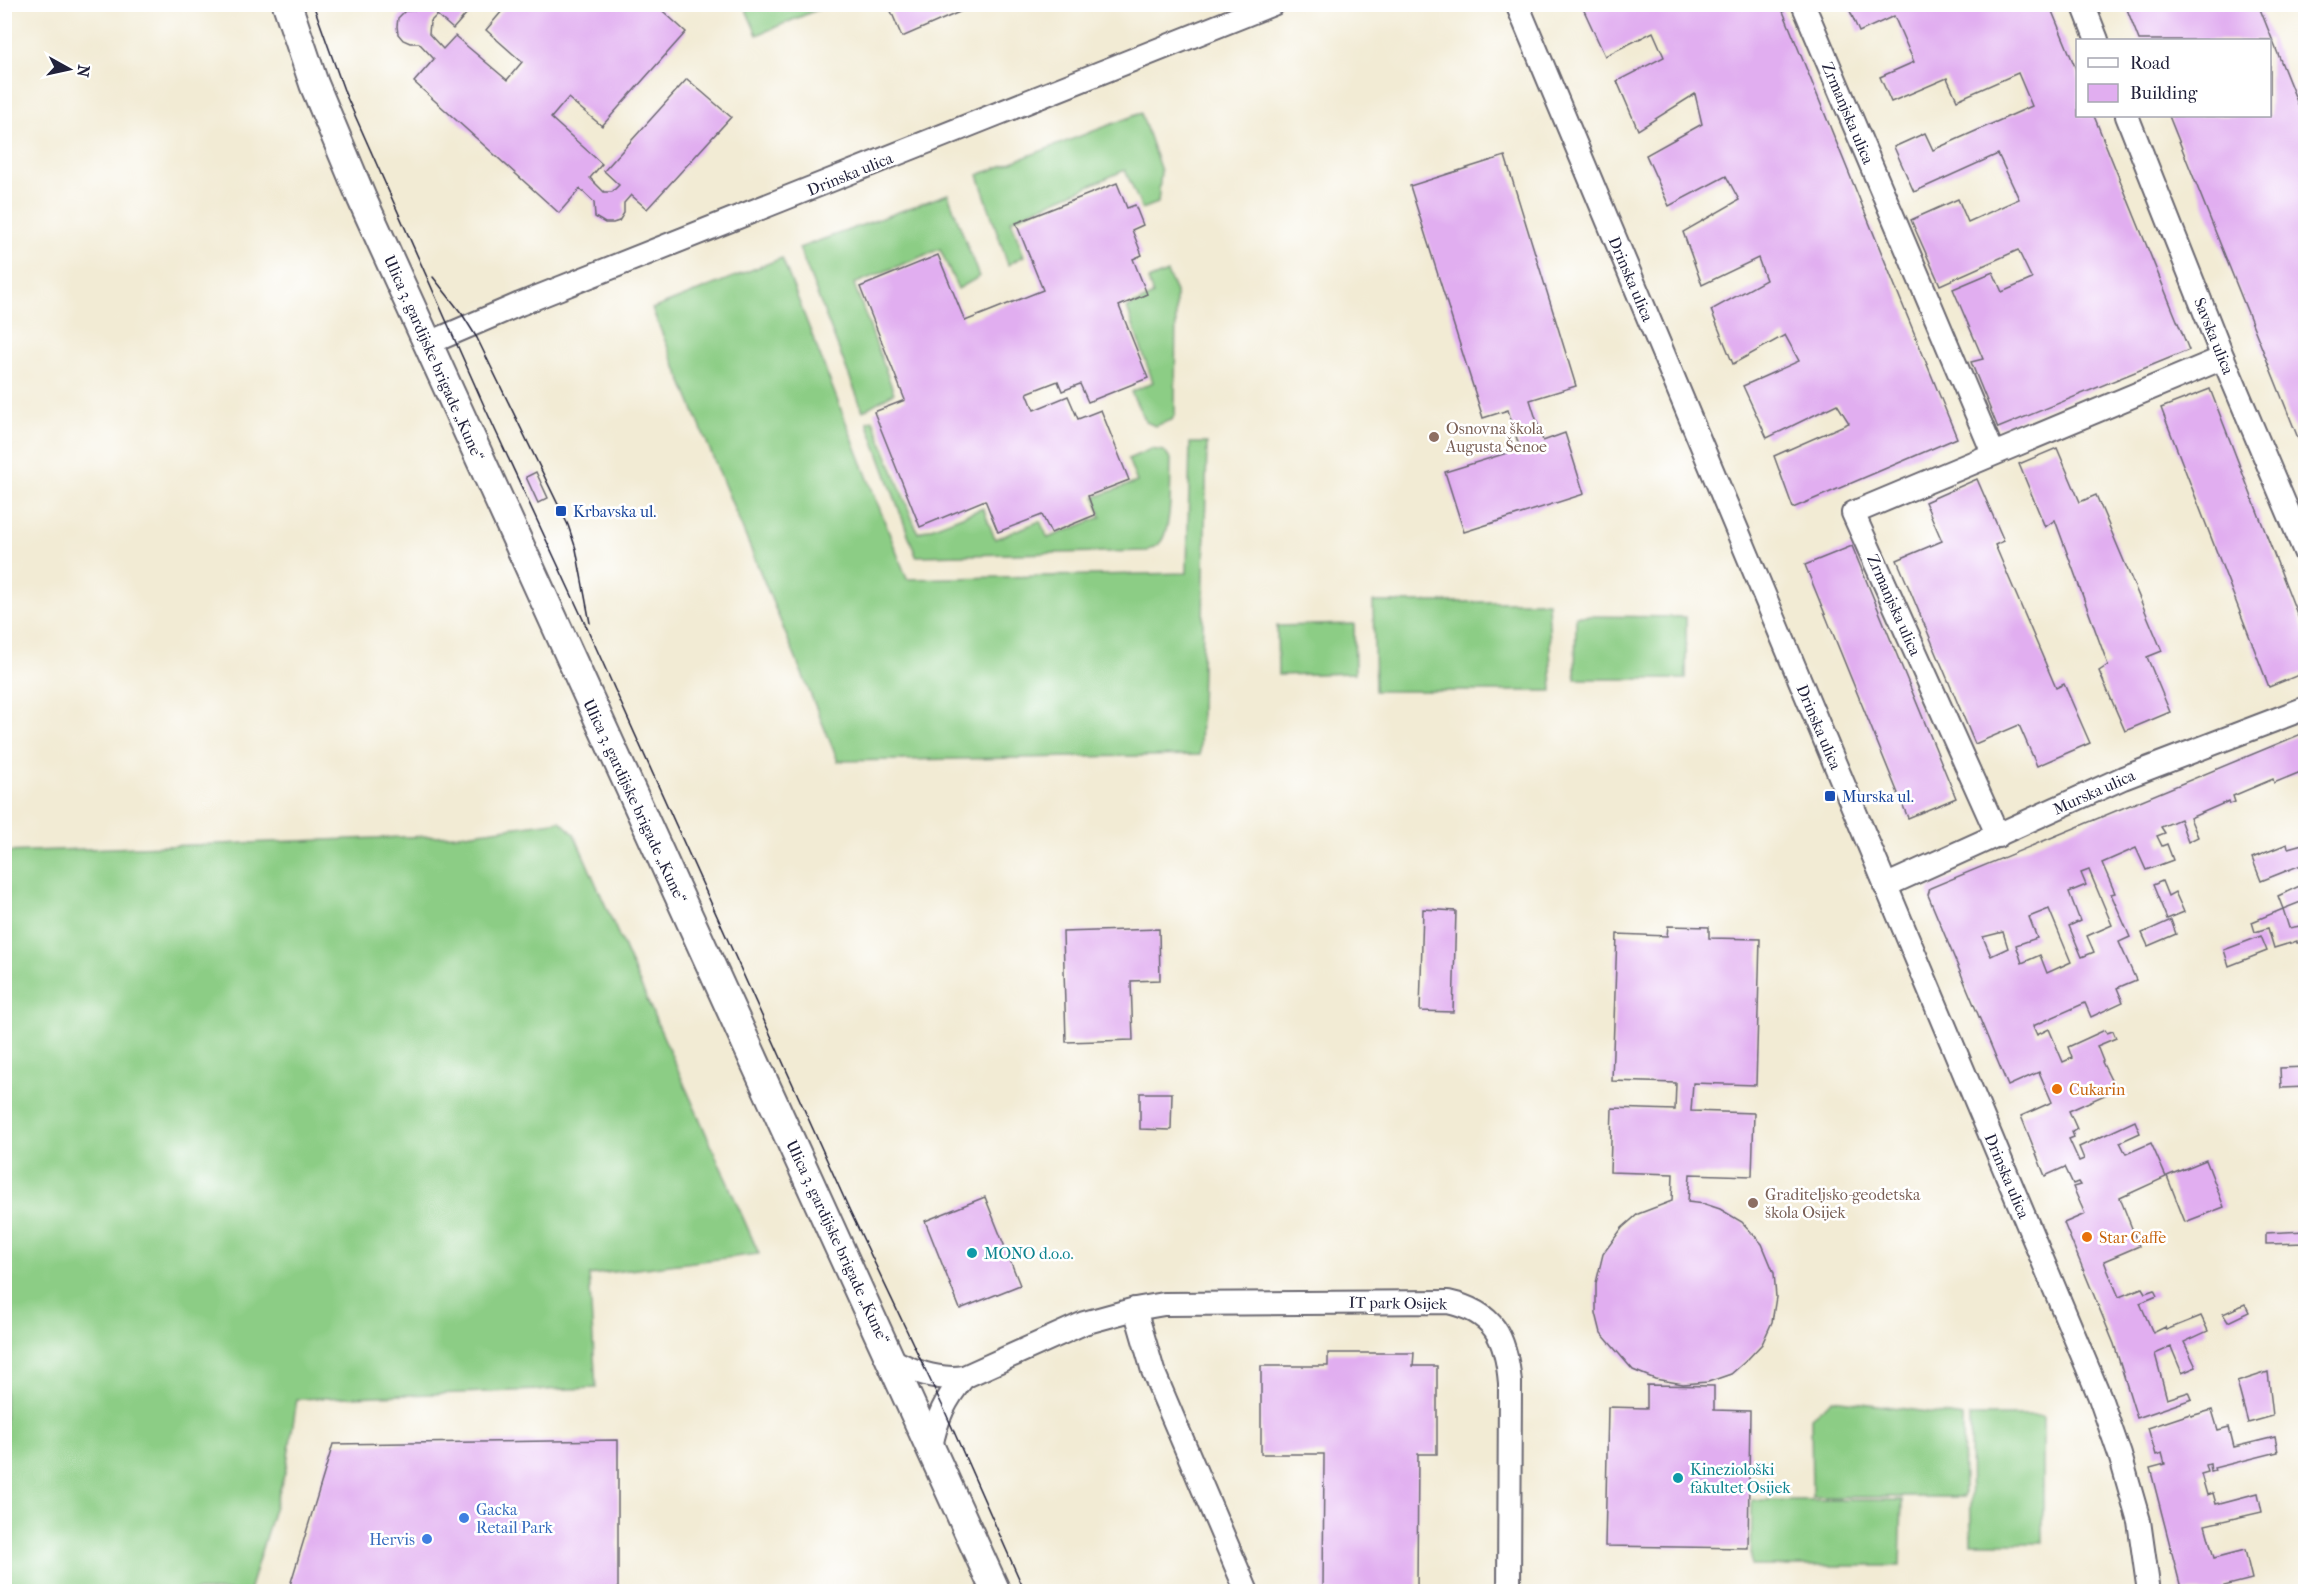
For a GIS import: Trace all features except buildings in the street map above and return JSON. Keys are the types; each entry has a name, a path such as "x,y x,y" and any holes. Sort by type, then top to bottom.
{"street":[{"name":"Ulica 3. gardijske brigade „Kune“","path":"287,4 314,84 338,143 427,344 996,1592"},
{"name":"Drinska ulica","path":"427,344 520,304 1273,4"},
{"name":"Drinska ulica","path":"1517,4 2099,1395 2120,1455 2139,1521 2149,1592"},
{"name":"Zrmanjska ulica","path":"1803,4 1993,453"},
{"path":"2083,4 2097,39"},
{"name":"Savska ulica","path":"2127,117 2223,358 2306,554"},
{"name":"Zrmanjska ulica","path":"1998,836 1853,513 2223,358"},
{"name":"Murska ulica","path":"1886,886 2123,778 2306,708"},
{"name":"IT park Osijek","path":"892,1360 919,1373 946,1378 964,1377 1084,1323 1135,1309 1195,1302 1448,1302 1469,1307 1485,1318 1500,1335 1509,1366 1509,1592"},
{"path":"1135,1309 1153,1371 1247,1592"},
{"name":"IT park Osijek","path":"931,1447 940,1413 948,1397 964,1377"}],"green space":[{"path":"744,5 818,5 819,9 757,35"},
{"path":"1141,113 1161,171 1158,203 1142,209 1125,170 1011,220 1024,256 1008,265 978,175"},
{"path":"948,194 979,277 958,289 940,249 854,284 894,393 863,411 799,248"},
{"path":"782,258 907,579 1187,573 1190,443 1207,443 1200,755 838,761 652,309"},
{"path":"1167,272 1176,292 1175,413 1172,420 1155,426 1146,422 1131,392 1153,382 1127,308 1153,295 1148,280"},
{"path":"873,420 918,533 983,508 995,539 1040,521 1048,538 1101,517 1095,497 1137,482 1128,459 1151,449 1164,451 1171,459 1167,528 1158,545 1147,551 916,556 867,422"},
{"path":"1373,602 1548,602 1552,691 1375,691"},
{"path":"1576,616 1686,617 1686,679 1575,679"},
{"path":"1354,624 1355,673 1278,675 1277,626"},
{"path":"560,821 574,834 759,1254 589,1275 596,1388 297,1399 286,1469 249,1591 5,1591 5,852 458,835"},
{"path":"1833,1399 1963,1417 1964,1497 1812,1497 1811,1417"},
{"path":"1970,1416 2043,1416 2043,1543 1971,1543"},
{"path":"1752,1500 1902,1500 1900,1566 1751,1566"}],"tram line":[{"path":"313,4 345,93 486,410 593,641 849,1209 943,1407 1025,1592"},
{"path":"433,277 462,314 477,338 568,525 576,549 590,623"}],"place":[{"name":"Osnovna škola Augusta Šenoe","path":"1434,437"},
{"name":"Krbavska ul.","path":"561,511"},
{"name":"Murska ul.","path":"1830,796"},
{"name":"Cukarin","path":"2057,1089"},
{"name":"Graditeljsko-geodetska škola Osijek","path":"1753,1203"},
{"name":"Star Caffe","path":"2087,1237"},
{"name":"MONO d.o.o.","path":"972,1253"},
{"name":"Kineziološki fakultet Osijek","path":"1678,1478"},
{"name":"Gacka Retail Park","path":"464,1518"},
{"name":"Hervis","path":"427,1539"}]}
